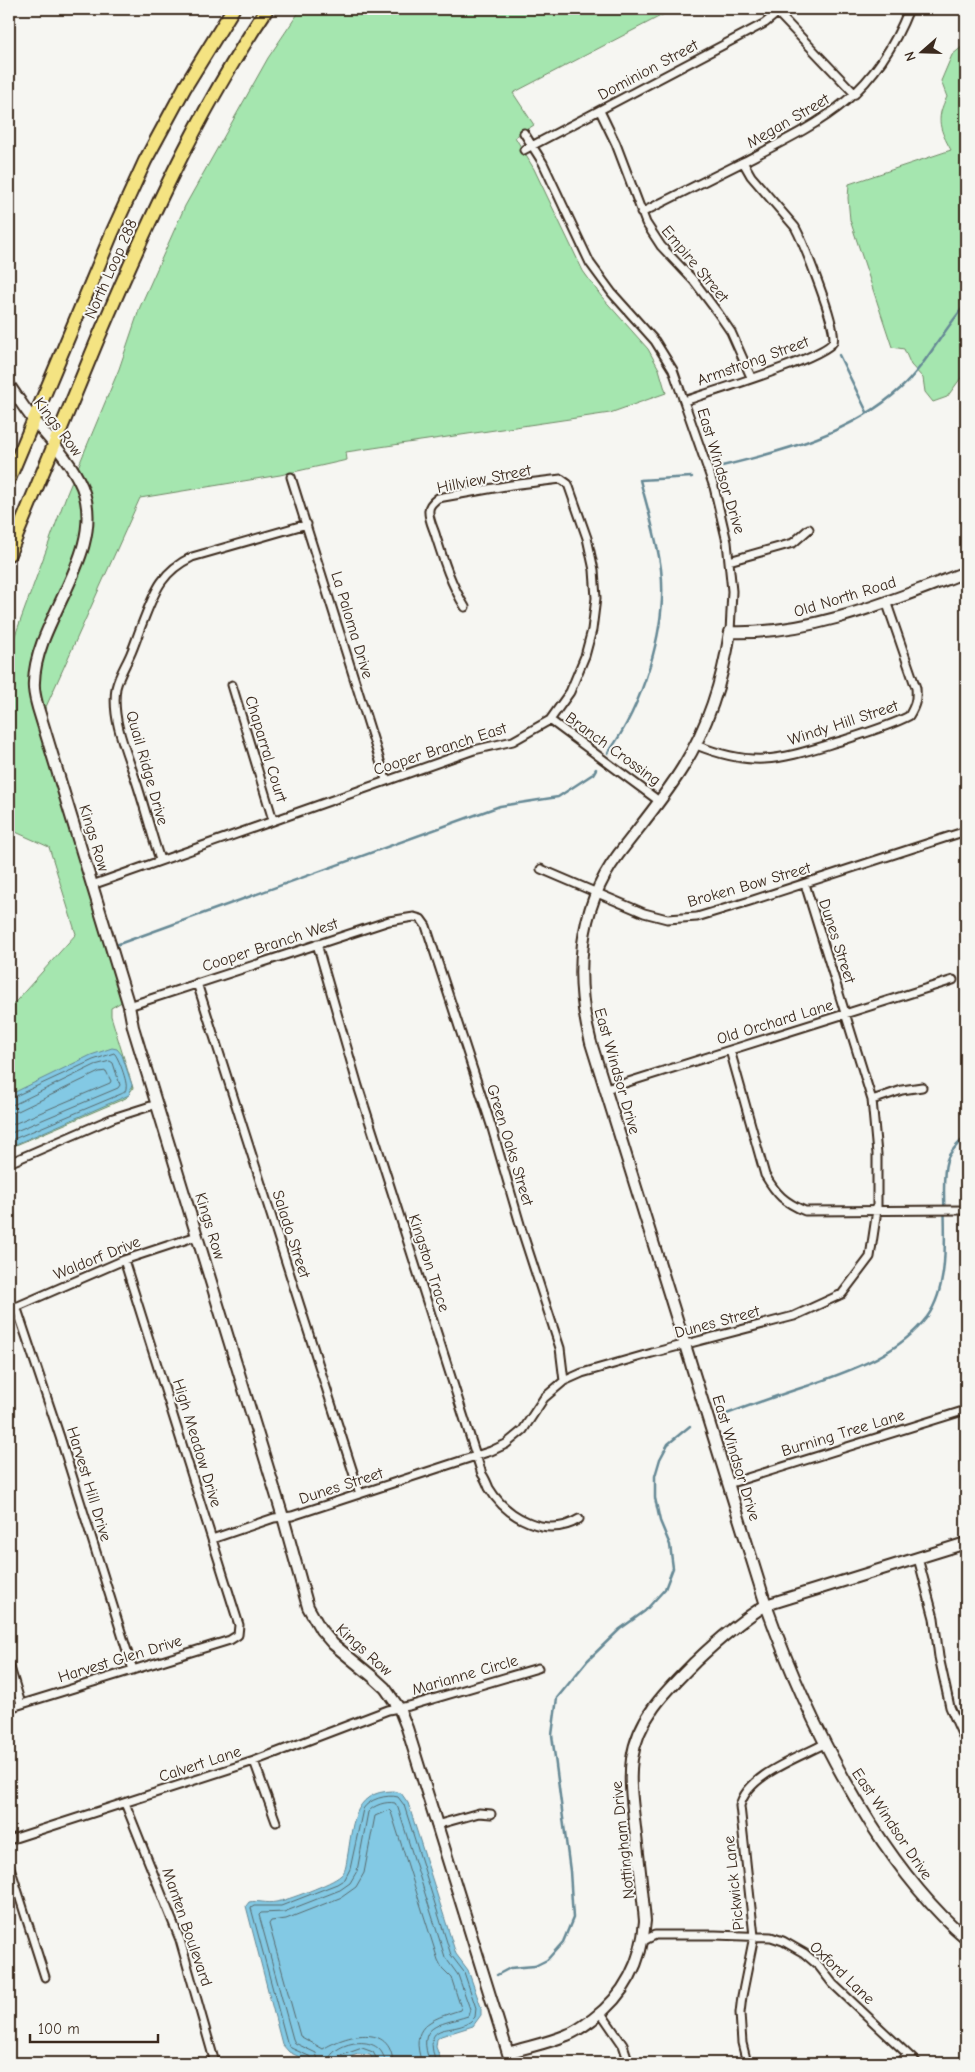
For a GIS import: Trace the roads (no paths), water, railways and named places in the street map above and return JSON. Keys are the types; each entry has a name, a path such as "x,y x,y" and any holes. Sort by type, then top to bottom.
{"highway":[{"name":"North Loop 288","path":"9,479 112,233 145,161 176,102 233,9"},
{"name":"North Loop 288","path":"9,554 130,262 166,184 198,122 245,42 267,9"}],"street":[{"name":"Megan Street","path":"641,213 743,162 831,114 855,94 876,70 909,9"},
{"path":"778,10 855,94"},
{"name":"Dominion Street","path":"524,150 765,23 778,10"},
{"name":"Empire Street","path":"600,111 616,144 641,213 661,246 694,281 718,312 731,332 751,377"},
{"name":"East Windsor Drive","path":"524,133 533,146 590,263 612,293 641,324 662,351 673,370 720,509 728,542 732,591 730,632 722,674 712,707 696,744 659,801 618,856 596,893 590,908 584,933 580,967 581,993 587,1026 766,1605 788,1666 824,1744 881,1840 917,1889 966,1938"},
{"name":"Armstrong Street","path":"684,401 818,352 832,343 834,336 810,257 800,236 751,176 743,162"},
{"name":"Kings Row","path":"9,385 54,444 82,487 87,520 80,555 38,660 34,688 38,708 129,1006 133,1027 283,1517 305,1598 316,1622 337,1648 379,1682 398,1708 407,1728 512,2063"},
{"name":"La Paloma Drive","path":"291,477 386,780"},
{"name":"Cooper Branch East","path":"92,885 386,780 474,750 513,741 550,720 570,692 585,656 592,630 596,598 594,570 587,538 572,492 568,484 561,479"},
{"name":"Hillview Street","path":"465,606 448,574 431,522 429,510 432,503 438,498 511,485 561,479"},
{"name":"Quail Ridge Drive","path":"160,860 121,736 116,714 115,696 119,677 156,589 172,568 192,557 307,524"},
{"path":"729,561 793,543 809,529"},
{"name":"Old North Road","path":"730,632 754,633 803,627 832,620 966,572"},
{"name":"Windy Hill Street","path":"696,744 732,757 770,760 810,751 909,716 917,699 916,688 886,601"},
{"name":"Chaparral Court","path":"232,685 273,820"},
{"name":"Branch Crossing","path":"550,720 659,801"},
{"name":"Broken Bow Street","path":"541,869 644,913 667,919 697,917 966,831"},
{"name":"Dunes Street","path":"212,1539 274,1518 360,1494 476,1457 506,1444 524,1430 544,1398 564,1381 582,1373 794,1316 842,1294 870,1257 877,1210 877,1154 872,1100 805,884"},
{"name":"Cooper Branch West","path":"129,1006 390,922 414,917 422,919"},
{"name":"Green Oaks Street","path":"422,919 426,926 491,1125 522,1231 560,1348 564,1381"},
{"name":"Kingston Trace","path":"317,944 358,1086 476,1457 489,1488 502,1504 524,1520 546,1528 569,1526 579,1519"},
{"name":"Old Orchard Lane","path":"606,1089 952,980"},
{"name":"Salado Street","path":"197,983 360,1494"},
{"path":"730,1050 765,1176 774,1190 787,1203 805,1210 966,1210"},
{"path":"872,1100 902,1090 922,1087"},
{"path":"9,1163 113,1118 157,1104"},
{"name":"Waldorf Drive","path":"9,1310 124,1260 197,1236"},
{"name":"High Meadow Drive","path":"124,1260 239,1625 238,1635"},
{"name":"Harvest Hill Drive","path":"16,1306 63,1447 133,1670"},
{"name":"Burning Tree Lane","path":"728,1484 966,1410"},
{"name":"Nottingham Drive","path":"508,2053 567,2035 601,2013 614,2000 632,1972 643,1941 644,1912 630,1785 632,1760 635,1745 648,1715 663,1694 718,1640 746,1617 766,1605 966,1543"},
{"path":"918,1558 934,1618 939,1657 950,1707 966,1743"},
{"name":"Harvest Glen Drive","path":"9,1708 230,1640 238,1635"},
{"path":"9,1664 21,1704"},
{"name":"Marianne Circle","path":"398,1708 538,1668"},
{"name":"Calvert Lane","path":"9,1840 254,1761 388,1710 398,1708"},
{"name":"Pickwick Lane","path":"746,2063 742,2043 740,2013 754,1936 740,1806 742,1798 750,1786 790,1759 824,1744"},
{"path":"254,1761 276,1822"},
{"name":"Manten Boulevard","path":"125,1803 180,1940 214,2063"},
{"path":"436,1825 479,1813 491,1814"},
{"path":"9,1864 45,1977"},
{"name":"Oxford Lane","path":"643,1941 655,1935 771,1937 804,1953 819,1966 833,1984 868,2019 917,2063"},
{"path":"601,2013 623,2045 629,2063"},
{"path":"900,2063 907,2055"}],"water":[{"path":"112,1048 117,1049 122,1055 132,1085 129,1095 9,1147 9,1095 91,1055"},
{"path":"393,1791 401,1793 408,1803 456,1954 468,1970 481,2007 481,2015 473,2026 437,2039 436,2047 442,2063 375,2063 370,2055 358,2054 333,2063 312,2063 289,2052 282,2044 246,1906 249,1902 256,1901 281,1901 319,1887 340,1876 345,1868 356,1813 369,1797"}],"waterway":[{"path":"722,466 793,447 839,428 882,404 910,379 966,304"},
{"path":"839,355 867,412"},
{"path":"608,753 632,713 642,690 650,666 660,616 661,569 655,536 640,480 692,477"},
{"path":"116,945 500,806 558,797 593,774 596,769"},
{"path":"724,1415 840,1374 872,1360 902,1342 915,1331 935,1304 940,1289 945,1239 944,1183 946,1164 952,1151 966,1137"},
{"path":"497,1975 510,1968 535,1966 547,1960 563,1942 573,1918 570,1871 552,1735 557,1698 588,1660 620,1629 645,1611 665,1589 673,1568 670,1545 660,1521 655,1498 655,1476 660,1459 668,1444 690,1426"}]}
